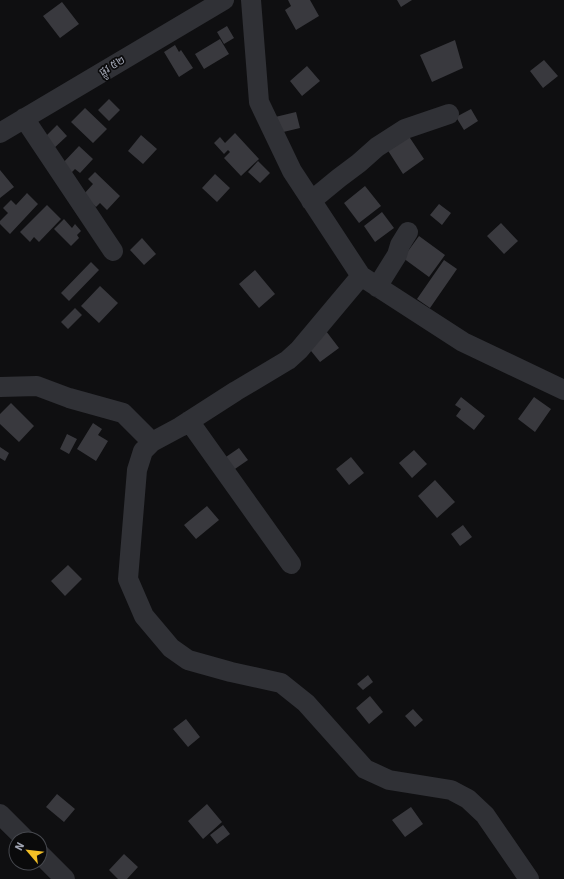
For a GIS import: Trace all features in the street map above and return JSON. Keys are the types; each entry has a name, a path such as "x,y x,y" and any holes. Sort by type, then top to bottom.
{"street":[{"name":"ផ្លូវ ៥២","path":"0,133 224,0"},
{"path":"251,0 259,102 292,170 361,276 463,342 564,390"},
{"path":"311,201 360,163 377,147 404,129 448,114"},
{"path":"24,118 113,251"},
{"path":"377,287 397,255 400,245 408,232"},
{"path":"361,276 299,350 288,360 152,442 143,451 137,470 128,579 144,616 170,648 188,660 281,683 306,703 365,769 389,780 451,790 468,799 485,815 529,879"},
{"path":"0,387 37,386 69,398 123,413 152,442"},
{"path":"189,421 291,564"},
{"path":"0,814 17,831"},
{"path":"48,862 65,879"}],"building":[{"path":"288,0 310,0 319,16 296,30 285,10 291,6"},
{"path":"397,0 412,0 401,7"},
{"path":"62,2 79,24 60,38 43,16"},
{"path":"227,26 234,38 224,44 217,32"},
{"path":"220,39 229,54 204,69 195,54"},
{"path":"455,40 463,68 432,82 420,55"},
{"path":"175,45 179,52 181,50 193,68 179,77 164,52"},
{"path":"544,60 558,76 543,88 530,71"},
{"path":"307,66 320,81 302,96 290,81"},
{"path":"109,99 120,110 109,121 98,110"},
{"path":"85,108 107,129 93,143 71,122"},
{"path":"471,109 478,121 464,130 456,117"},
{"path":"296,112 300,128 275,134 271,118"},
{"path":"57,125 67,136 52,150 42,140"},
{"path":"235,133 259,159 241,176 224,158 230,152 228,150 224,154 214,143 220,137 225,143"},
{"path":"141,135 157,149 143,164 128,151"},
{"path":"408,135 424,159 403,174 387,149"},
{"path":"79,146 93,159 80,173 75,169 70,174 61,165"},
{"path":"258,161 270,173 260,183 248,172"},
{"path":"0,170 14,187 0,198"},
{"path":"95,172 120,196 107,210 100,203 96,207 83,195 93,184 88,179"},
{"path":"215,174 230,188 217,202 202,188"},
{"path":"365,186 381,206 359,223 344,203"},
{"path":"27,193 38,204 10,234 0,224 0,221 8,213 3,208 11,200 16,205"},
{"path":"439,204 451,213 442,225 430,215"},
{"path":"47,205 61,219 39,242 34,237 30,242 20,232"},
{"path":"382,212 394,228 375,242 364,226"},
{"path":"64,219 72,228 75,224 81,231 77,235 79,238 71,246 54,229"},
{"path":"501,223 518,241 504,254 487,236"},
{"path":"419,236 445,255 429,277 403,258"},
{"path":"142,238 156,254 144,265 130,250"},
{"path":"444,260 457,269 430,308 417,299"},
{"path":"91,262 99,270 69,301 61,293"},
{"path":"255,270 275,294 259,308 239,284"},
{"path":"100,286 118,303 99,323 81,306"},
{"path":"75,308 82,315 68,329 61,322"},
{"path":"326,331 339,348 320,362 307,346"},
{"path":"461,397 485,416 474,430 456,416 461,409 455,405"},
{"path":"534,397 551,409 535,432 518,419"},
{"path":"11,403 34,426 19,442 0,424 0,414"},
{"path":"93,423 102,429 98,435 108,441 96,461 77,449"},
{"path":"67,434 77,439 69,454 60,449"},
{"path":"0,447 9,453 5,461 0,458"},
{"path":"239,448 248,460 232,471 223,459"},
{"path":"414,450 427,464 412,478 399,463"},
{"path":"351,457 364,473 349,485 336,469"},
{"path":"435,480 455,502 437,518 418,496"},
{"path":"207,506 219,520 196,539 184,525"},
{"path":"463,525 472,537 460,546 451,534"},
{"path":"68,565 82,579 65,596 51,581"},
{"path":"368,675 373,682 363,690 357,684"},
{"path":"370,696 383,712 369,724 356,708"},
{"path":"413,709 423,720 415,727 405,716"},
{"path":"186,719 200,737 188,747 173,729"},
{"path":"57,794 75,809 64,822 46,807"},
{"path":"207,804 222,822 203,839 188,821"},
{"path":"411,807 423,824 405,837 392,820"},
{"path":"223,825 230,834 217,844 210,835"},
{"path":"124,854 138,867 127,879 118,879 109,870"}]}
